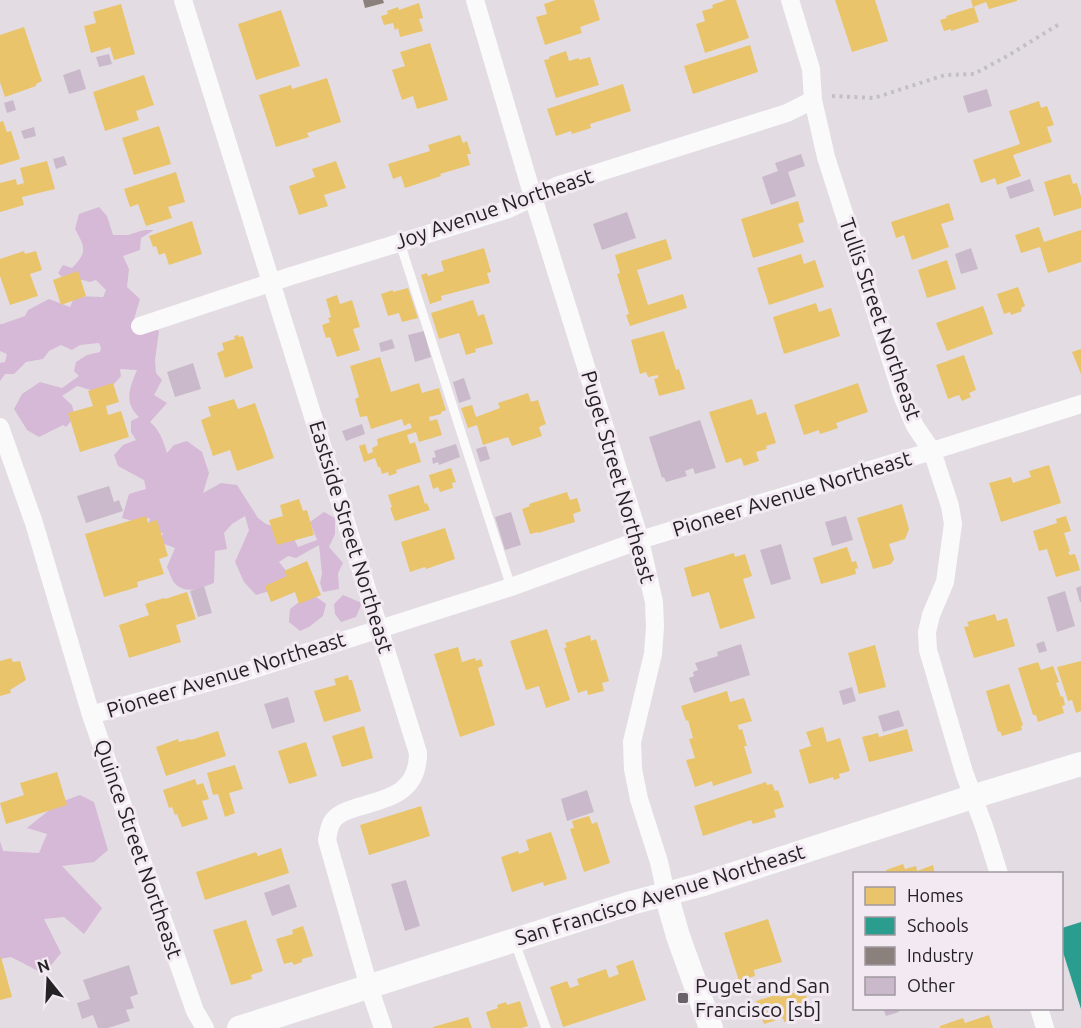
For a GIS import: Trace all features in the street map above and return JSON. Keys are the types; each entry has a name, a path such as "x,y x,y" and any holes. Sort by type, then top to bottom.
{"street":[{"name":"Eastside Street Northeast","path":"183,0 418,753 418,765 413,778 405,788 394,796 336,816 330,824 327,840 383,1028"},
{"name":"Puget Street Northeast","path":"475,0 533,197 640,540 654,602 655,627 653,654 632,742 633,769 639,799 659,862 678,936 711,1028"},
{"name":"Tullis Street Northeast","path":"790,0 811,69 813,98 826,157 903,398 915,426 932,451 950,506 953,524 945,582 931,615 927,632 928,650 972,797 999,872"},
{"name":"Joy Avenue Northeast","path":"140,326 506,210 559,185 787,113 813,98"},
{"name":"Pioneer Avenue Northeast","path":"91,715 245,672 511,587 640,540 1081,404"},
{"name":"Quince Street Northeast","path":"0,427 34,523 91,715 195,1011 205,1028"},
{"name":"San Francisco Avenue Northeast","path":"239,1028 631,903 704,883 1081,764"},
{"path":"1040,1010 1045,1028"}],"lane":[{"path":"400,243 511,587"},
{"path":"514,940 546,1028"}],"path":[{"path":"813,98 874,98 945,75 974,74 1009,56 1061,23"}],"shaded area":[{"path":"99,207 107,216 113,235 128,235 144,230 154,230 141,238 140,250 123,256 129,269 127,287 140,299 134,319 159,331 155,360 156,373 162,380 154,395 167,403 150,422 159,432 167,453 174,445 187,441 202,452 209,473 203,493 221,483 237,485 258,518 266,524 291,532 298,547 317,540 310,522 324,512 335,518 335,534 329,547 343,563 338,573 339,589 323,592 320,583 322,574 319,545 296,558 288,556 279,562 291,577 283,587 256,595 244,582 235,562 249,530 245,516 232,524 224,533 227,549 215,551 214,583 192,590 177,586 167,567 175,548 159,542 163,533 147,530 150,518 136,522 122,518 129,494 146,489 144,480 118,466 114,455 123,445 136,440 131,432 131,421 139,417 131,406 129,394 137,370 120,369 121,376 106,390 97,391 77,386 62,396 72,405 75,417 66,427 63,425 39,437 27,430 14,409 22,394 40,382 62,388 79,376 74,371 76,362 87,355 100,352 101,348 99,343 80,345 72,350 61,345 49,351 43,359 26,362 14,374 5,374 0,381 0,363 5,362 7,354 0,351 0,324 25,316 28,310 49,299 70,307 75,296 103,297 106,290 96,280 90,282 75,278 69,284 58,273 63,265 72,268 83,253 83,245 75,229 79,214"},
{"path":"312,594 326,604 323,616 300,631 289,622 290,609"},
{"path":"343,595 362,603 356,617 341,622 335,614 334,604"},
{"path":"80,795 94,802 108,850 94,862 62,866 102,908 84,934 64,917 44,919 61,953 44,974 11,957 0,959 0,841 3,851 39,853 47,834 27,828 58,803"}],"building: Homes":[{"path":"556,0 594,0 600,20 580,27 582,33 545,45 536,17 547,14 544,4"},
{"path":"726,0 736,0 749,38 705,53 696,24 705,21 702,11 713,8 712,5"},
{"path":"835,0 875,0 888,41 852,52"},
{"path":"971,0 1017,1 989,9 986,2 973,7"},
{"path":"419,3 423,18 419,19 423,31 400,37 398,28 395,30 393,23 384,25 381,16 388,14 387,11 398,7 399,10"},
{"path":"121,4 135,54 114,60 110,47 91,53 84,26 96,23 93,12"},
{"path":"974,7 979,22 944,31 940,20"},
{"path":"281,10 300,66 256,80 238,24"},
{"path":"24,27 42,81 36,86 5,97 0,82 0,35"},
{"path":"430,43 448,100 417,109 413,96 402,100 392,70 405,66 400,52"},
{"path":"750,45 758,72 693,94 684,66"},
{"path":"566,51 569,61 590,57 599,85 556,98 544,60"},
{"path":"144,75 154,105 136,111 139,120 105,131 93,92"},
{"path":"327,78 341,122 307,133 309,137 276,147 259,95 291,85 292,89"},
{"path":"623,84 631,111 590,124 591,128 556,136 547,109"},
{"path":"1039,101 1041,108 1047,106 1054,125 1047,127 1052,142 1013,155 1021,176 997,185 995,178 981,183 973,160 1020,144 1009,111"},
{"path":"3,121 7,132 11,131 20,159 0,165 0,122"},
{"path":"159,126 171,164 134,175 122,138"},
{"path":"460,135 463,143 467,141 471,154 467,154 470,165 405,188 401,176 393,179 388,164 430,151 428,145"},
{"path":"47,161 55,189 22,197 24,205 0,212 0,183 16,179 17,185 24,183 20,168"},
{"path":"336,161 346,188 324,195 328,206 299,215 289,186 315,177 312,169"},
{"path":"176,172 185,202 168,207 172,218 146,226 138,204 130,207 124,189"},
{"path":"1070,174 1073,184 1077,183 1081,208 1054,216 1044,182"},
{"path":"798,201 804,222 798,224 804,242 753,258 741,219"},
{"path":"949,203 954,220 941,224 949,247 912,260 904,235 896,238 891,222"},
{"path":"192,221 202,254 169,265 165,253 159,255 149,236"},
{"path":"1039,227 1044,242 1081,230 1081,262 1048,273 1040,247 1021,253 1015,235"},
{"path":"666,239 672,259 637,270 648,305 683,294 687,308 630,326 626,315 629,314 617,274 620,273 615,255"},
{"path":"484,248 491,272 487,273 490,283 441,296 442,300 430,304 421,275 427,273 428,276 444,271 441,261"},
{"path":"24,251 25,254 36,251 42,270 30,274 38,296 10,305 0,276 0,259"},
{"path":"801,254 804,264 815,260 824,287 769,305 757,268"},
{"path":"947,260 956,289 927,298 918,270"},
{"path":"78,271 86,296 61,305 53,280"},
{"path":"1018,287 1025,306 1021,308 1022,311 1011,315 1010,312 1004,314 997,294"},
{"path":"408,288 418,318 402,322 399,313 388,316 381,294"},
{"path":"337,295 340,304 352,300 360,327 353,329 360,350 337,357 330,337 326,338 322,325 330,322 328,318 331,317 326,299"},
{"path":"473,300 478,316 484,314 493,344 475,349 476,352 466,355 459,333 439,339 431,313"},
{"path":"816,303 819,312 831,308 840,336 784,354 773,317"},
{"path":"983,306 993,334 947,351 936,323"},
{"path":"664,331 676,370 679,369 685,389 659,396 654,379 658,378 658,375 648,377 646,372 640,374 631,340"},
{"path":"234,336 243,336 253,368 225,378 217,353 224,350 222,343 235,339"},
{"path":"1081,349 1081,374 1072,352"},
{"path":"964,355 976,390 969,393 971,397 962,401 959,395 948,399 936,365"},
{"path":"380,357 391,392 419,383 422,393 439,388 446,410 429,417 430,421 437,419 442,435 419,442 416,432 407,435 410,444 415,442 421,462 396,470 397,473 389,476 388,472 382,474 375,458 364,462 359,446 365,444 368,454 373,452 372,448 378,445 377,439 412,428 410,423 404,426 402,419 371,429 367,416 360,417 355,399 359,397 350,366"},
{"path":"113,383 119,402 106,406 108,415 121,411 129,437 80,452 68,413 93,406 88,391"},
{"path":"858,383 868,412 836,423 838,428 820,434 819,430 804,435 794,405"},
{"path":"528,393 531,402 538,400 546,424 539,427 542,436 512,446 508,437 483,445 477,425 468,428 461,408 472,405 476,417 500,408 498,403"},
{"path":"234,399 238,409 255,403 274,458 237,471 230,450 213,456 201,420 211,416 208,407"},
{"path":"752,399 757,415 766,412 776,443 756,452 759,461 744,466 741,458 726,463 709,412"},
{"path":"1049,465 1061,503 1001,522 989,483 1011,477 1013,483 1031,477 1029,471"},
{"path":"451,468 456,482 452,483 453,488 440,492 438,487 433,489 429,475"},
{"path":"419,485 425,504 427,503 430,510 395,521 388,495"},
{"path":"567,492 570,500 577,498 581,511 573,514 575,522 530,534 522,509 530,506 529,504"},
{"path":"299,499 303,511 307,510 314,535 277,545 269,520 283,516 280,505"},
{"path":"902,504 909,529 905,539 889,544 894,559 891,564 873,569 857,518"},
{"path":"146,516 148,523 157,520 168,556 159,559 164,574 137,582 138,587 104,597 85,534"},
{"path":"1066,516 1071,531 1064,533 1070,551 1068,552 1070,555 1075,554 1080,570 1056,577 1047,549 1039,551 1033,531 1057,523 1056,519"},
{"path":"445,528 455,559 410,572 401,542"},
{"path":"847,547 852,562 856,561 858,568 855,569 856,574 821,584 813,558"},
{"path":"734,553 735,557 745,554 752,576 743,579 755,618 720,629 709,592 692,597 684,568"},
{"path":"307,561 321,595 299,604 295,592 271,602 265,586 287,576 284,571"},
{"path":"187,592 196,619 176,625 181,642 129,658 119,625 149,615 145,604"},
{"path":"995,614 997,621 1007,618 1015,646 974,658 964,627 969,626 967,622"},
{"path":"547,629 570,700 546,708 539,686 526,690 510,641"},
{"path":"590,635 591,641 596,639 609,681 602,683 604,691 588,695 587,690 578,693 564,648 567,647 565,643"},
{"path":"875,645 886,687 859,694 848,653"},
{"path":"458,647 462,662 475,658 476,661 481,659 483,666 478,668 495,725 460,737 434,654"},
{"path":"11,658 13,662 20,661 26,680 10,690 11,693 0,696 0,661"},
{"path":"1081,661 1081,711 1076,713 1072,700 1068,701 1057,667"},
{"path":"1038,662 1041,670 1053,666 1059,682 1056,683 1065,705 1062,706 1064,713 1038,722 1036,715 1033,715 1018,668"},
{"path":"348,675 349,680 352,680 361,711 324,722 314,691 336,685 334,679"},
{"path":"1009,684 1023,725 1022,730 1002,736 1000,731 998,732 986,691"},
{"path":"727,691 730,702 744,698 752,721 738,725 739,730 742,729 747,746 744,746 752,773 713,786 712,781 695,787 686,760 695,758 689,739 693,738 681,706"},
{"path":"364,726 373,758 342,767 332,736"},
{"path":"823,727 827,742 840,738 850,771 839,774 840,778 834,780 833,777 809,784 799,750 811,746 806,732"},
{"path":"907,729 913,751 869,762 862,737 878,733 879,737"},
{"path":"218,731 226,756 166,776 156,747 178,739 179,742 191,740"},
{"path":"306,742 317,776 289,784 278,751"},
{"path":"235,765 243,789 229,793 235,813 225,817 218,794 213,795 207,773"},
{"path":"57,772 67,805 6,824 0,803 24,795 20,783"},
{"path":"195,779 197,785 203,783 209,799 202,801 208,819 182,827 177,814 175,815 172,807 169,808 163,790"},
{"path":"766,782 767,785 772,784 775,791 778,790 784,807 774,810 776,817 753,824 751,820 703,836 694,806"},
{"path":"421,806 430,836 369,855 360,825"},
{"path":"589,816 592,824 597,822 610,863 584,872 570,829 574,828 572,821"},
{"path":"551,832 567,879 544,886 543,882 512,892 501,857 529,850 526,840"},
{"path":"281,848 289,873 205,900 196,872 256,852 258,856"},
{"path":"903,864 905,869 916,866 917,871 933,865 935,872 886,872 886,870"},
{"path":"768,919 782,962 754,970 755,976 739,981 724,933"},
{"path":"246,920 263,971 251,975 252,979 231,985 213,930"},
{"path":"303,926 313,956 302,959 302,962 294,965 292,962 284,964 276,939 293,934 292,930"},
{"path":"0,958 12,997 0,1000"},
{"path":"633,960 646,1000 563,1027 550,987 567,981 570,988 579,985 577,979 606,969 609,978 619,974 616,966"},
{"path":"804,989 812,1013 784,1022 783,1018 764,1024 756,1001 779,994 780,997"},
{"path":"520,1001 528,1026 491,1028 486,1012 506,1002 507,1005"},
{"path":"989,1015 993,1028 940,1028 940,1026 963,1018 965,1023"},
{"path":"468,1017 472,1028 433,1028 433,1027"}],"building: Schools":[{"path":"1081,922 1081,1009 1063,952 1063,928"}],"building: Industry":[{"path":"363,0 383,0 384,3 365,8"}],"building: Other":[{"path":"109,54 112,64 99,67 96,57"},
{"path":"80,69 86,89 69,94 63,75"},
{"path":"987,89 992,106 968,113 963,96"},
{"path":"13,100 16,110 7,113 4,103"},
{"path":"34,127 36,136 24,139 21,131"},
{"path":"801,154 805,166 788,172 796,196 771,205 762,177 778,171 775,163"},
{"path":"64,156 67,165 56,169 53,159"},
{"path":"1030,179 1034,191 1010,199 1006,187"},
{"path":"627,212 636,238 602,250 593,224"},
{"path":"971,248 978,269 961,274 955,254"},
{"path":"424,331 431,357 415,362 408,335"},
{"path":"392,339 395,348 381,352 379,343"},
{"path":"193,363 201,389 175,397 167,372"},
{"path":"464,378 471,399 459,403 453,382"},
{"path":"700,420 716,468 695,474 693,468 685,471 687,476 666,482 664,477 662,478 649,437"},
{"path":"362,424 365,434 346,441 342,431"},
{"path":"456,444 460,457 439,465 438,462 433,464 432,458 436,457 434,451"},
{"path":"486,446 490,459 480,462 476,449"},
{"path":"109,486 114,502 119,500 123,511 86,523 77,496"},
{"path":"511,512 521,545 505,550 495,517"},
{"path":"846,516 853,540 832,546 825,522"},
{"path":"781,544 791,579 771,585 760,550"},
{"path":"204,586 212,613 198,617 190,591"},
{"path":"1081,586 1081,602 1080,602 1076,588"},
{"path":"1065,591 1075,626 1057,632 1047,597"},
{"path":"1044,641 1047,651 1039,653 1036,644"},
{"path":"741,644 750,675 694,693 689,678 694,676 693,672 698,670 695,663 718,656 717,652"},
{"path":"852,687 856,701 843,705 839,691"},
{"path":"288,697 295,722 272,729 264,704"},
{"path":"899,710 904,726 883,732 878,716"},
{"path":"587,790 594,812 567,821 561,799"},
{"path":"406,880 420,926 405,931 391,884"},
{"path":"289,884 297,907 272,916 264,893"},
{"path":"129,965 138,994 130,997 134,1008 126,1010 130,1021 108,1028 98,1028 93,1015 82,1019 77,1003 90,999 83,980"},
{"path":"884,1010 898,1010 899,1012 886,1016"}],"place":[{"name":"Puget and San Francisco [sb]","path":"683,998"}]}
